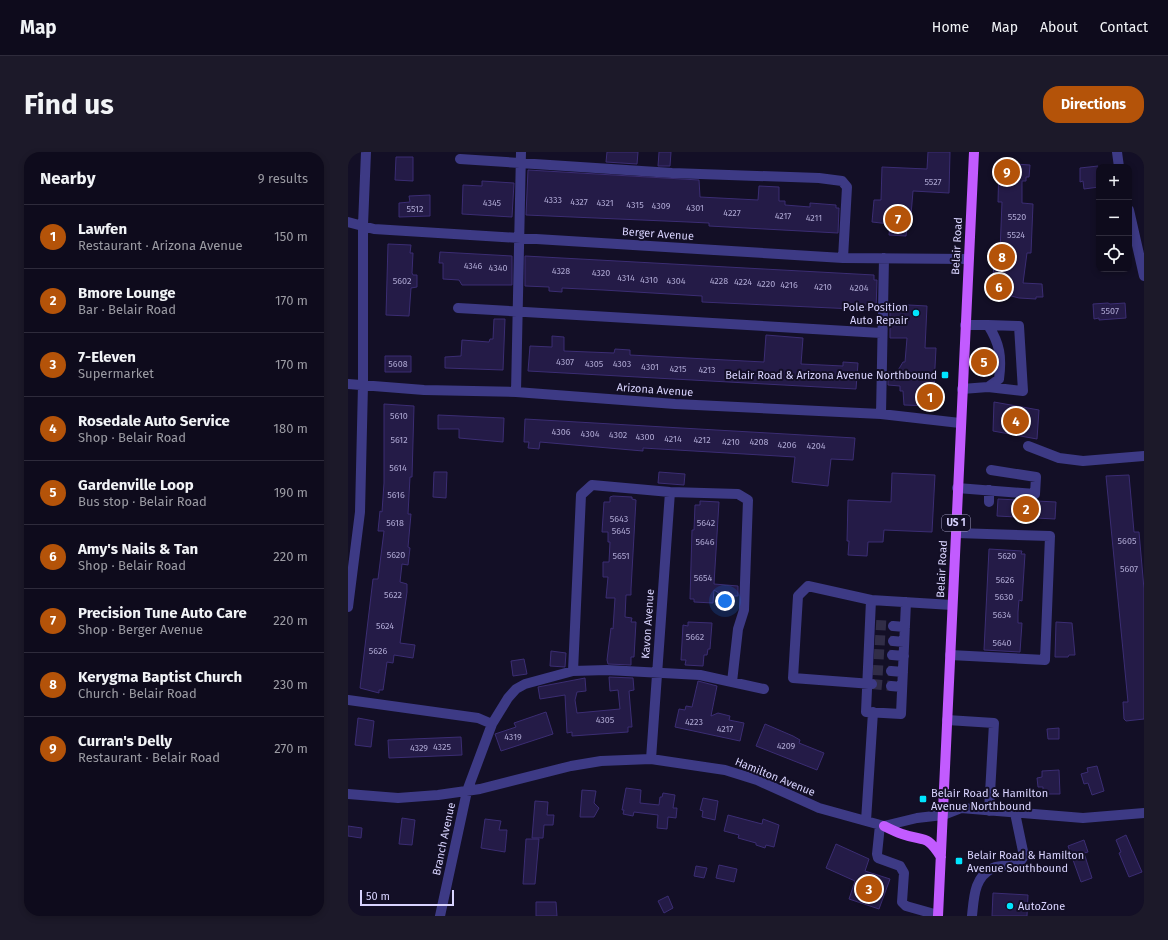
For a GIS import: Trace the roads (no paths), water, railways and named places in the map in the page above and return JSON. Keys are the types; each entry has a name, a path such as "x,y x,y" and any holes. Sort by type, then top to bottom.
{"main road":[{"name":"Belair Road","path":"938,916 960,423 974,152"},
{"path":"882,825 902,835 926,838 935,846 941,857"}],"street":[{"path":"348,607 360,512 363,385 362,225 366,152"},
{"path":"516,392 521,152"},
{"path":"1117,152 1119,164"},
{"path":"460,159 521,164 672,172 819,178 842,181 848,187 843,258"},
{"name":"Berger Avenue","path":"348,222 374,229 843,258 968,259"},
{"path":"1132,223 1144,276"},
{"path":"881,414 884,258"},
{"path":"458,308 882,333"},
{"path":"962,389 988,387 1023,391 1019,326 965,325"},
{"path":"988,325 1001,352 999,379 988,387"},
{"name":"Arizona Avenue","path":"348,384 424,390 516,392 675,404 881,414 960,423"},
{"path":"1028,446 1059,458 1083,461 1144,456"},
{"path":"957,488 1035,494 1036,478 991,470"},
{"path":"573,671 581,495 592,485 670,492 738,494 748,500 744,610 738,629 732,682"},
{"path":"989,502 990,490"},
{"name":"Kavon Avenue","path":"651,759 670,492"},
{"path":"950,655 1045,660 1050,536 956,534"},
{"path":"870,684 793,678 798,596 802,590 808,586 871,600 952,606"},
{"path":"871,600 873,625 871,670 866,712 901,714 906,602"},
{"path":"893,626 905,627"},
{"path":"893,641 904,642"},
{"path":"892,655 904,656"},
{"name":"Branch Avenue","path":"440,916 466,791 492,724 508,698 516,690 525,684 573,671 607,670 700,675 764,689"},
{"path":"891,671 903,672"},
{"path":"891,686 902,687"},
{"path":"348,700 478,718 492,724"},
{"path":"866,821 872,712"},
{"path":"947,720 994,723 989,812"},
{"name":"Hamilton Avenue","path":"348,794 398,798 466,791 571,766 602,761 651,759 724,770 757,780 818,808 882,825 917,818 943,815 961,808 989,812 1083,818 1144,813"},
{"path":"972,916 978,878 994,867 1018,865 1024,856 1015,814"},
{"path":"882,825 877,854 878,858 900,866 904,873 902,902 906,906 938,916"}],"tunnel":[{"path":"876,625 893,626"},
{"path":"875,640 893,641"},
{"path":"874,654 892,655"},
{"path":"873,670 891,671"},
{"path":"872,684 891,686"}],"place":[{"name":"Curran's Delly","path":"1007,172"},
{"name":"Precision Tune Auto Care","path":"898,219"},
{"name":"Kerygma Baptist Church","path":"1002,257"},
{"name":"Amy's Nails & Tan","path":"999,287"},
{"name":"Pole Position Auto Repair","path":"916,313"},
{"name":"Gardenville Loop","path":"984,362"},
{"name":"Belair Road & Arizona Avenue Northbound","path":"945,375"},
{"name":"Lawfen","path":"930,397"},
{"name":"Rosedale Auto Service","path":"1016,421"},
{"name":"Bmore Lounge","path":"1026,509"},
{"name":"Belair Road & Hamilton Avenue Northbound","path":"923,799"},
{"name":"Belair Road & Hamilton Avenue Southbound","path":"959,861"},
{"name":"7-Eleven","path":"869,889"},
{"name":"AutoZone","path":"1010,906"}]}
